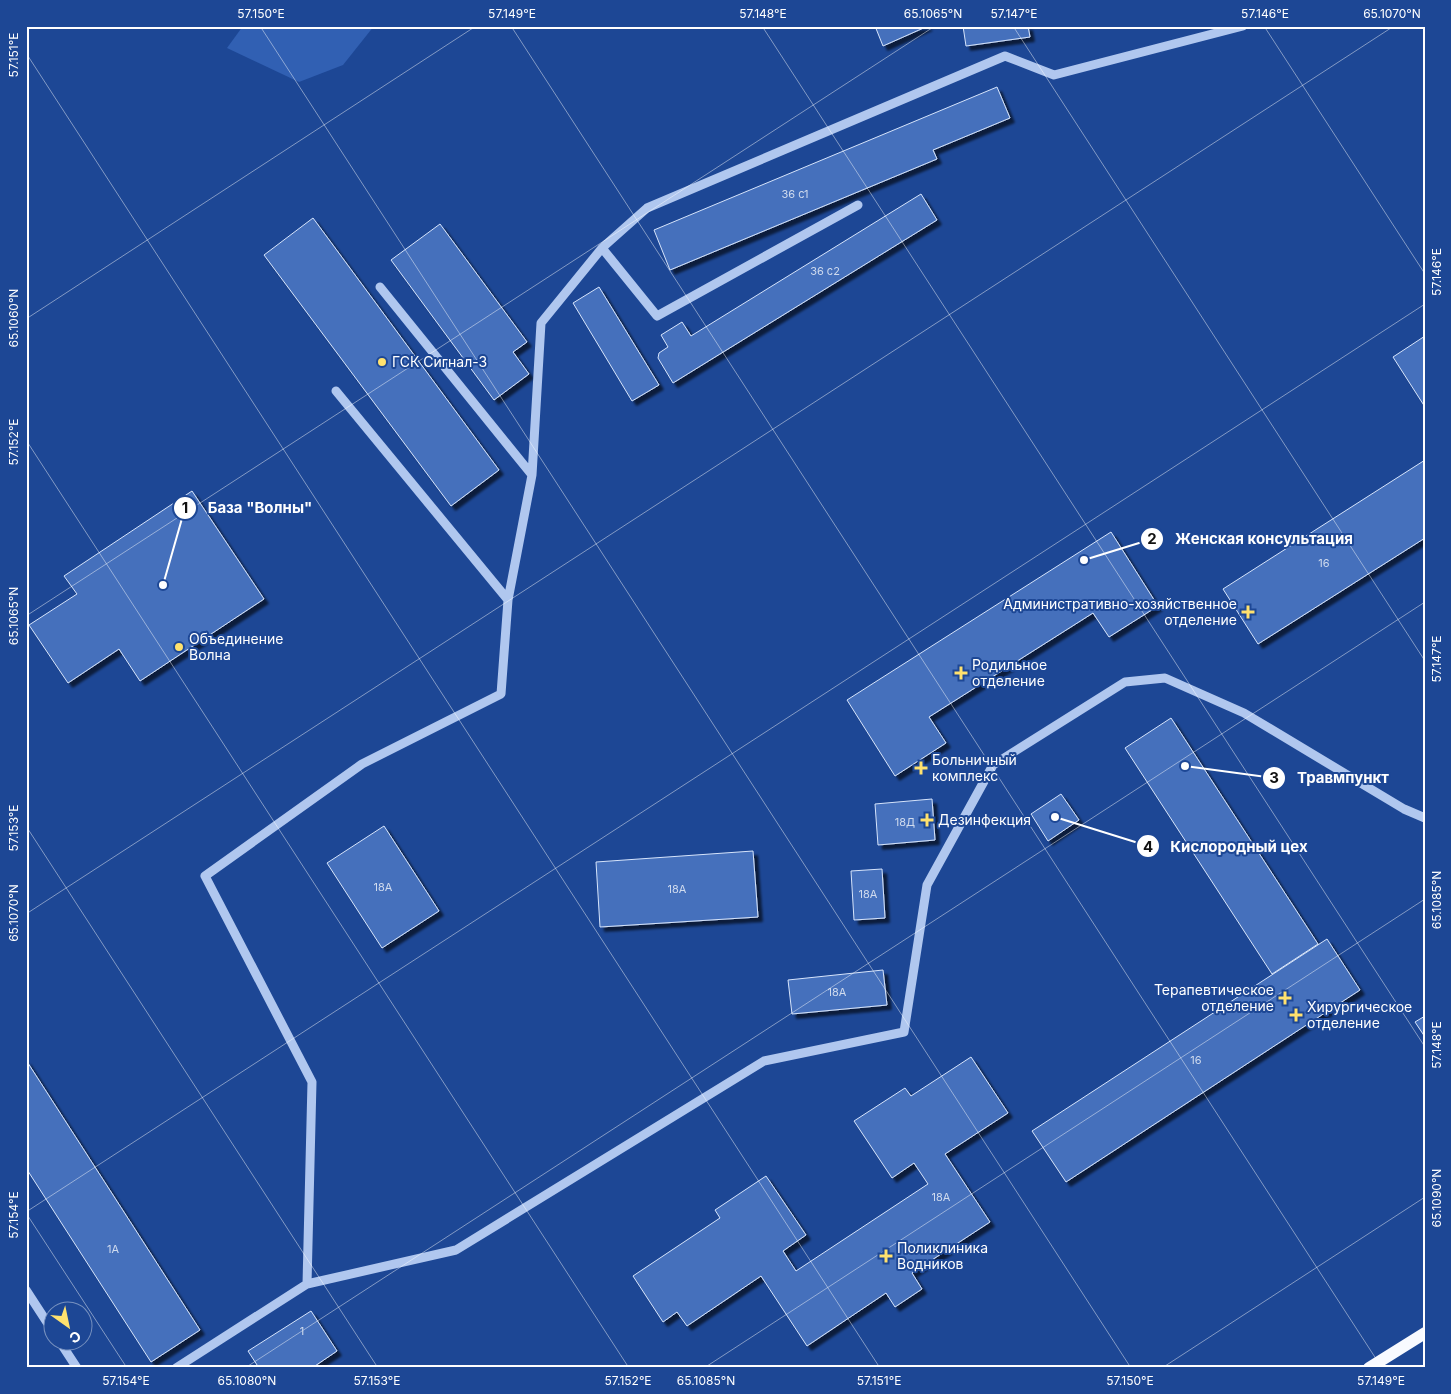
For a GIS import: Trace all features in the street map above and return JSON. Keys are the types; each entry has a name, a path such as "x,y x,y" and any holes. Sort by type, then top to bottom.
{"main road":[{"path":"1369,1368 1425,1333"}],"street":[{"path":"307,1284 312,1082 205,876 362,764 501,694 508,600 532,475 541,323 602,248 647,208 1005,56 1054,75 1243,26"},
{"path":"602,248 657,316 858,205"},
{"path":"380,287 532,475"},
{"path":"336,391 508,600"},
{"path":"176,1368 307,1284 456,1250 764,1061 904,1032 927,885 993,765 1125,682 1165,678 1244,713 1404,809 1425,818"},
{"path":"26,1290 42,1315"},
{"path":"67,1352 77,1368"}],"shaded area":[{"path":"243,26 374,26 343,65 299,82 227,48"}],"building":[{"path":"875,26 928,26 883,46"},
{"path":"963,26 1028,26 1030,37 966,46"},
{"path":"997,87 1010,118 933,150 937,159 670,270 654,230"},
{"path":"921,194 937,220 673,383 658,358 659,353 668,347 661,335 682,322 691,336"},
{"name":"ГСК Сигнал-3","path":"313,218 499,470 451,506 264,255"},
{"name":"ГСК Сигнал-3","path":"440,224 527,342 513,352 529,374 494,400 391,260"},
{"path":"599,287 659,385 632,401 573,303"},
{"path":"1425,336 1425,407 1393,357"},
{"path":"1425,460 1425,538 1258,644 1223,589"},
{"path":"192,491 264,599 140,681 119,649 68,683 29,625 77,594 64,576"},
{"path":"1111,532 1158,606 1109,637 1093,613 929,717 946,743 895,776 847,700"},
{"path":"1171,718 1318,944 1272,974 1125,748"},
{"path":"1061,794 1079,820 1048,841 1031,814"},
{"path":"932,799 935,840 878,845 875,804"},
{"path":"384,826 439,911 382,948 327,863"},
{"path":"753,851 758,917 600,927 596,862"},
{"path":"882,869 885,918 854,920 851,871"},
{"path":"1327,939 1360,990 1066,1182 1032,1131"},
{"path":"883,970 887,1005 792,1014 788,980"},
{"path":"1425,1016 1425,1037 1415,1022"},
{"path":"971,1057 1008,1113 945,1154 990,1222 912,1273 922,1289 895,1307 886,1293 807,1346 761,1276 687,1326 677,1312 663,1322 633,1276 720,1218 715,1210 766,1176 806,1235 783,1251 796,1271 928,1184 914,1163 892,1178 854,1121 905,1088 911,1096"},
{"path":"26,1060 200,1330 151,1362 26,1168"},
{"path":"311,1311 337,1351 312,1368 259,1368 248,1351"}],"place":[{"name":"ГСК Сигнал-3","path":"382,362"},
{"name":"Женская консультация","path":"1084,560"},
{"name":"База \"Волны\"","path":"163,585"},
{"name":"Административно-хозяйственное отделение","path":"1248,612"},
{"name":"Объединение Волна","path":"179,647"},
{"name":"Родильное отделение","path":"961,673"},
{"name":"Травмпункт","path":"1185,766"},
{"name":"Больничный комплекс","path":"921,768"},
{"name":"Кислородный цех","path":"1055,817"},
{"name":"Дезинфекция","path":"927,820"},
{"name":"Терапевтическое отделение","path":"1285,998"},
{"name":"Хирургическое отделение","path":"1296,1015"},
{"name":"Поликлиника Водников","path":"886,1256"}]}
